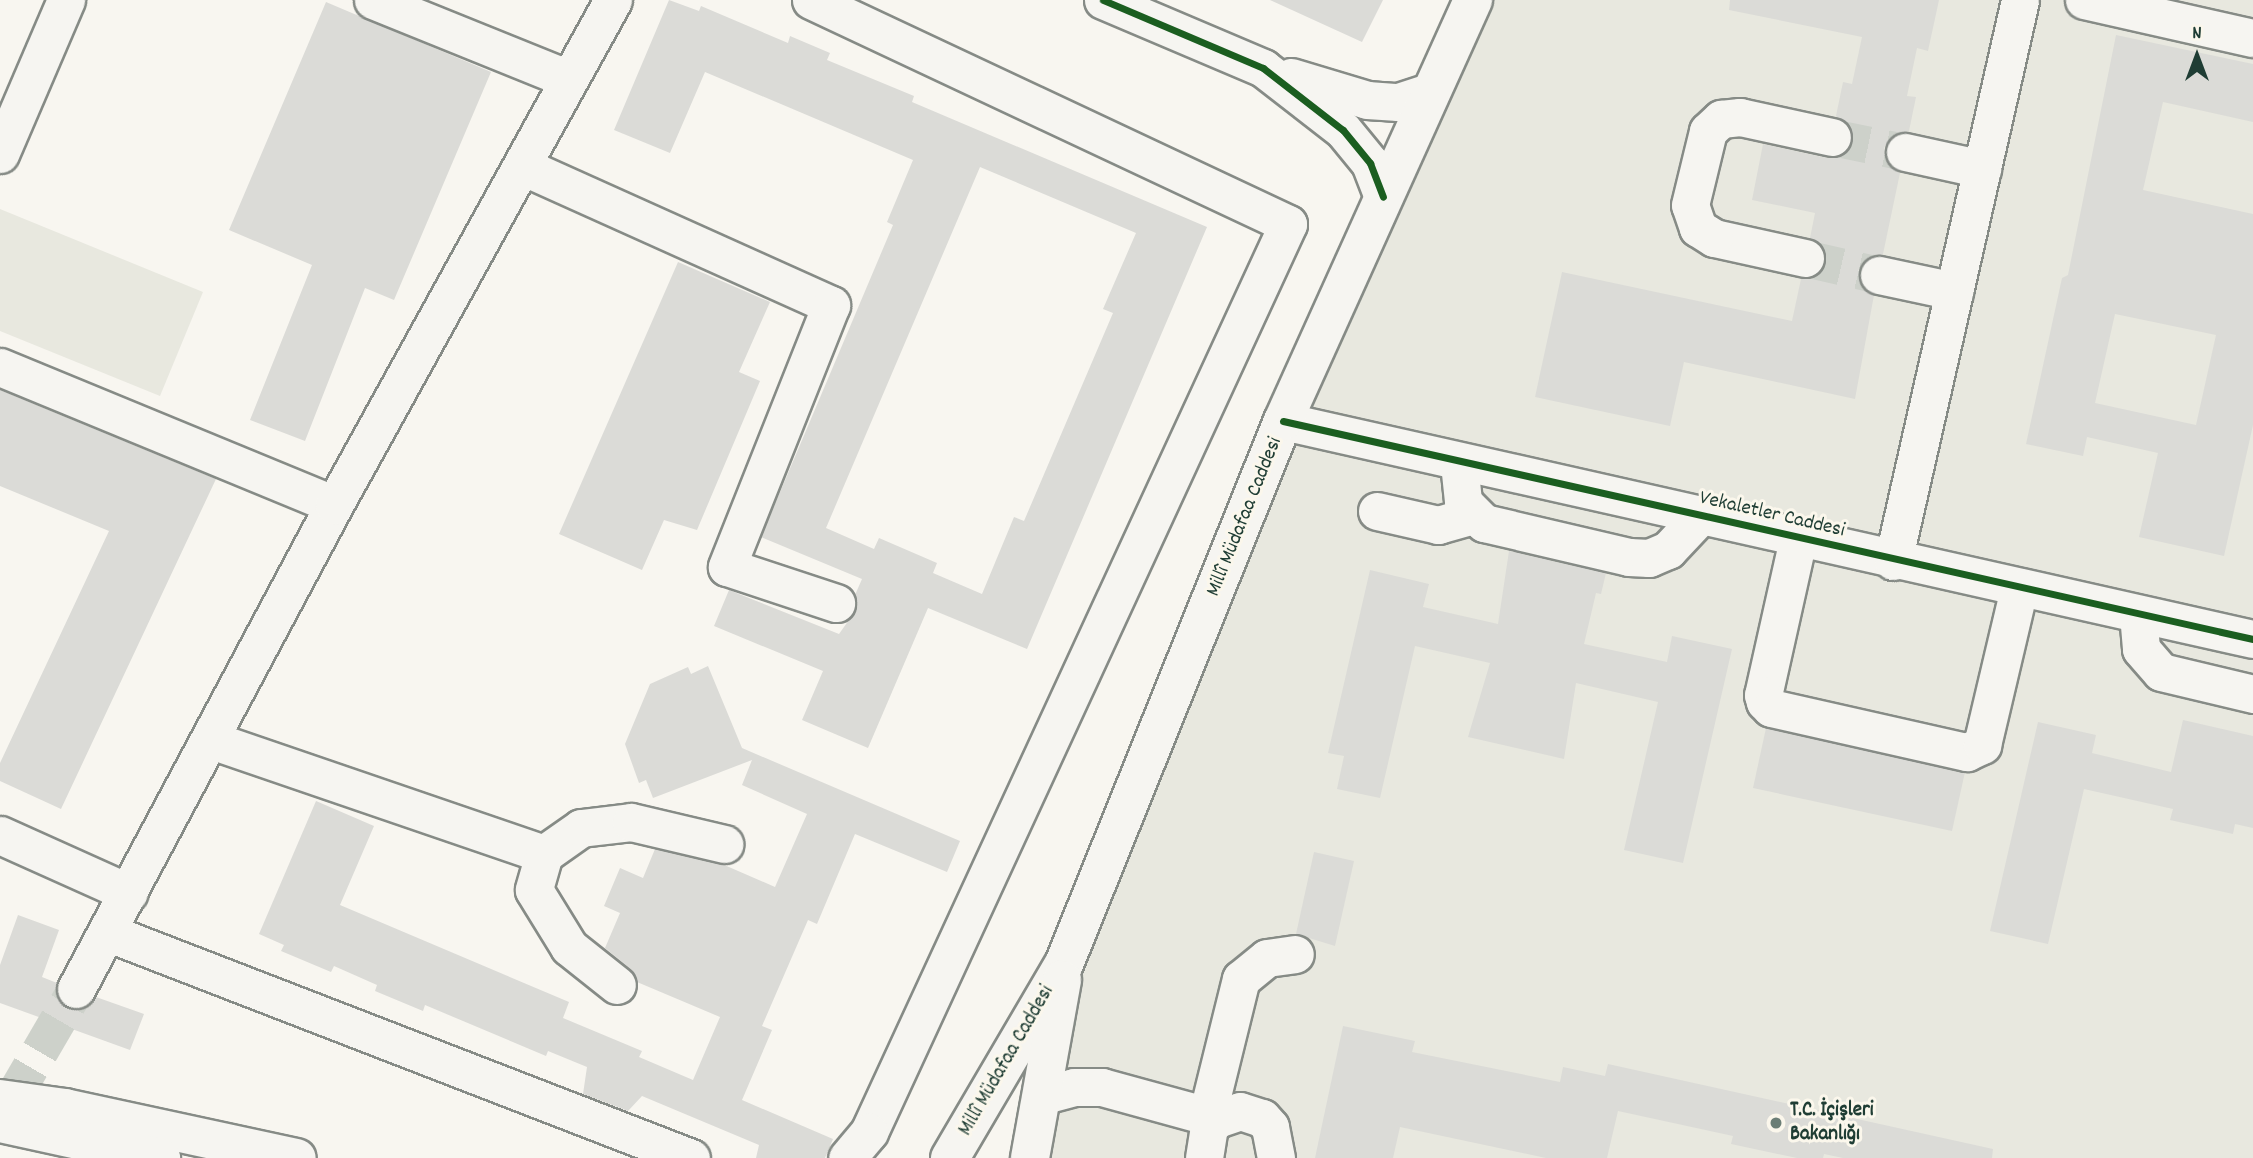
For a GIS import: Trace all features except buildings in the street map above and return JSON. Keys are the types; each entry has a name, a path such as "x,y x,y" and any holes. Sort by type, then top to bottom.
{"main road":[{"name":"Millî Müdafaa Caddesi","path":"950,1158 1065,964 1283,421 1472,0"},
{"name":"Millî Müdafaa Caddesi","path":"1030,1158 1065,964"},
{"path":"0,1099 65,1108 297,1158"},
{"path":"0,1124 161,1158"}],"street":[{"path":"0,154 66,0"},
{"path":"373,0 569,79"},
{"path":"76,989 109,933 334,505 613,0"},
{"path":"811,0 1288,224 869,1132 847,1158"},
{"path":"1103,0 1263,68 1367,100 1398,102 1429,92"},
{"path":"1893,561 2020,0"},
{"path":"2084,0 2253,38"},
{"path":"1263,68 1343,131 1370,163 1382,197"},
{"path":"1805,258 1714,238 1698,228 1690,205 1707,131 1721,119 1740,117 1832,137"},
{"path":"1905,152 1982,169"},
{"path":"522,166 831,305 727,567 836,603"},
{"path":"1879,275 1954,291"},
{"path":"0,367 334,505"},
{"name":"Vekaletler Caddesi","path":"1283,421 1893,561 2138,614 2251,627"},
{"path":"1459,463 1463,502 1472,516"},
{"path":"1377,512 1438,525 1472,516 1524,533 1629,557 1649,558 1668,550 1700,516"},
{"path":"1798,539 1763,695 1765,702 1771,708 1954,750 1967,752 1982,745 2019,588"},
{"path":"2138,614 2141,649 2161,672 2253,694"},
{"path":"211,740 544,854"},
{"path":"617,985 569,947 534,890 544,854 581,828 631,821 724,844"},
{"path":"0,835 129,893"},
{"path":"109,933 691,1158"},
{"path":"1208,1132 1232,1000 1241,979 1268,958 1295,954"},
{"path":"1041,1096 1074,1087 1102,1087 1208,1132"},
{"path":"1208,1132 1240,1111 1262,1118 1275,1137 1276,1158"}],"shaded area":[{"path":"1473,0 2253,0 2253,1158 1030,1158 1058,1013"},
{"path":"0,209 203,292 160,396 0,331"}],"tunnel":[{"path":"1832,137 1905,152"},
{"path":"1805,258 1879,275"},
{"path":"12,1099 76,989"}],"cycle path":[{"path":"1103,0 1263,68 1343,130 1370,163 1383,197"},
{"path":"1283,421 2253,639"}],"place":[{"name":"T.C. İçişleri Bakanlığı","path":"1776,1123"}]}
